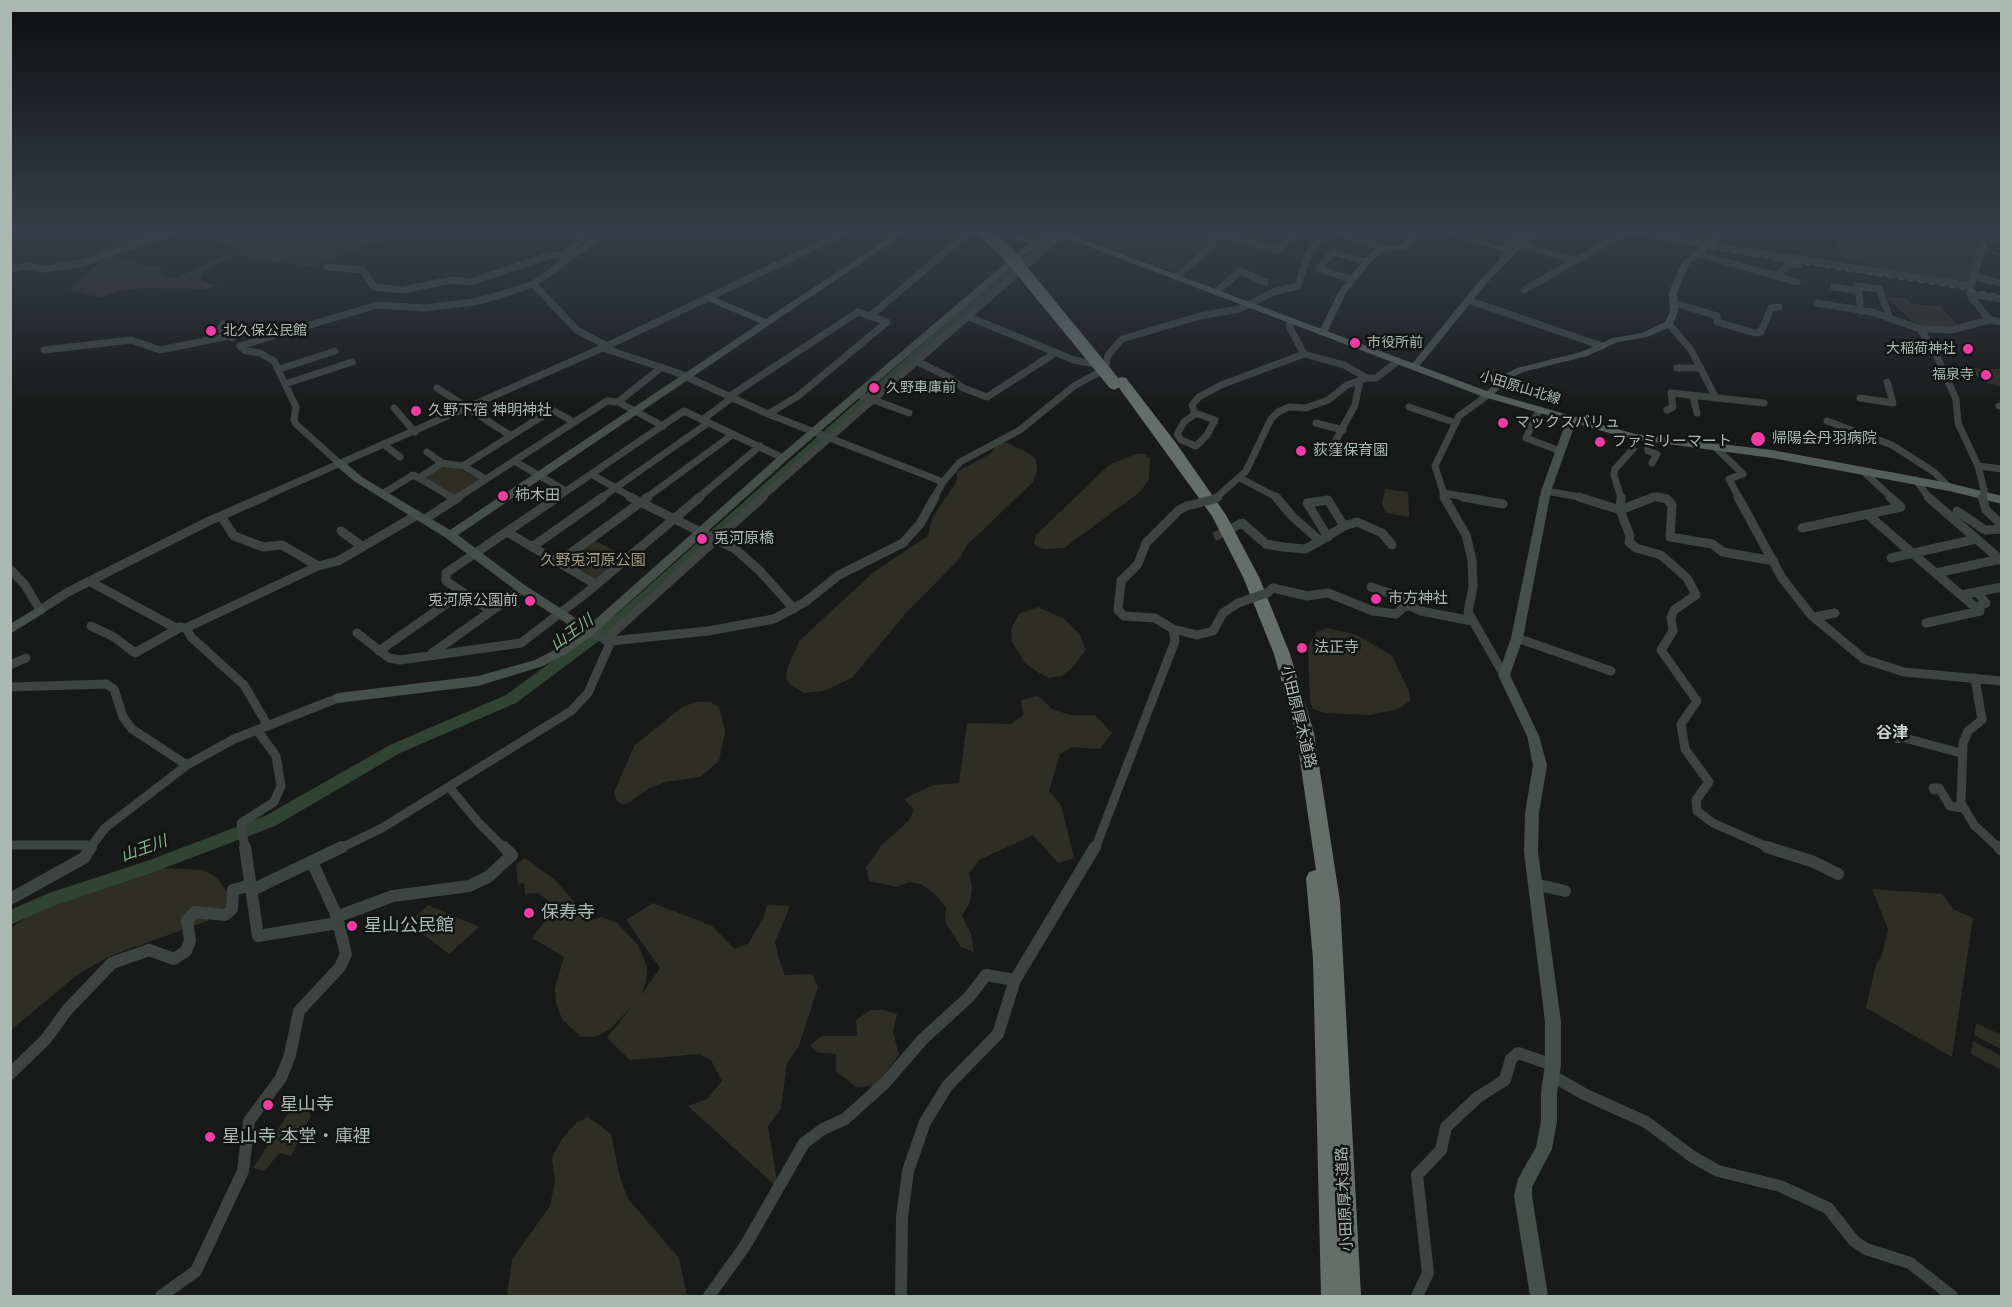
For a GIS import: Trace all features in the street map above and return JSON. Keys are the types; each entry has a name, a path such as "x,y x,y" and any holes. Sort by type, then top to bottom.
{"highway":[{"name":"小田原厚木道路","path":"1040,291 1117,382"},
{"name":"小田原厚木道路","path":"1045,291 1117,382 1209,515 1242,579 1274,659 1294,733 1307,803 1329,961 1339,1250 1334,1296"},
{"name":"小田原厚木道路","path":"1339,1250 1349,1296"}],"main road":[{"name":"小田原山北線","path":"1216,292 1488,395 1647,439 1715,447 1916,480 2001,500"}],"street":[{"path":"240,346 377,305 424,308 474,302 510,291"},
{"path":"540,291 577,330 605,347 685,376 768,414 943,482"},
{"path":"12,627 89,581 221,516 338,462 415,432 605,347 723,291"},
{"path":"450,535 633,410 815,291"},
{"path":"870,316 899,291"},
{"path":"10,899 84,858 105,828 187,765 234,739 338,698 478,681 510,674 548,659 589,632 783,458 978,291"},
{"path":"10,1074 46,1039 66,1010 112,963 148,950 174,959 186,951 190,941 187,920 195,912 225,915 232,909 233,890 251,887 312,862 382,828 580,702 588,693 607,640 996,291"},
{"path":"224,324 220,329 246,351 267,356 279,369 296,407 294,420 297,425 358,479 450,535 522,589 589,632 607,640 708,632 774,619 794,609 828,582 903,543 920,525 943,482 960,462 1020,430 1074,386 1106,366 1108,355 1122,339 1249,305 1277,291"},
{"path":"1323,333 1343,291"},
{"path":"1414,367 1476,291"},
{"path":"1539,1296 1523,1196 1524,1185 1544,1149 1549,1121 1552,1070 1553,1022 1531,852 1532,813 1540,765 1533,736 1504,675 1467,608 1473,587 1472,560 1466,535 1449,511 1435,466 1461,414 1477,406 1509,376 1520,370 1575,357 1602,346 1651,333 1668,324 1674,312 1673,291"},
{"path":"1858,291 1861,311"},
{"path":"1880,291 1889,316"},
{"path":"1970,291 1970,294 1990,320"},
{"path":"1970,294 2001,299"},
{"path":"708,298 767,323"},
{"path":"1468,300 1602,346"},
{"path":"1674,303 1717,316 1717,322 1755,333 1761,332 1763,320 1771,308 1779,307"},
{"path":"1817,303 1889,316 1920,329 1951,330 1990,320 2001,322"},
{"path":"532,547 705,421 731,397 858,312 887,322 798,396 768,414"},
{"path":"969,317 1074,360 1106,366"},
{"path":"1291,321 1288,326 1304,354"},
{"path":"1668,324 1691,350 1716,398"},
{"path":"1920,329 1934,350 1941,370 1956,399 1958,423 1978,466 1986,510 2001,527"},
{"path":"44,350 130,340 160,350 229,336"},
{"path":"926,336 941,342"},
{"path":"279,369 335,351"},
{"path":"918,362 949,377 963,388 987,397 1055,353"},
{"path":"1195,413 1192,405 1198,397 1215,387 1304,354 1344,365 1364,379"},
{"path":"1398,361 1376,378 1364,379 1347,385 1328,400 1306,408 1288,407 1278,412 1271,419 1262,443 1240,478 1215,499 1179,510 1146,543 1138,564 1121,580 1117,600 1118,610 1124,616 1155,618 1173,629 1197,635 1213,632 1223,613 1238,603 1267,593 1273,588 1306,596 1328,593 1386,614 1396,614 1404,607 1410,606"},
{"path":"285,384 317,370 352,362"},
{"path":"618,402 662,367"},
{"path":"1677,368 1701,368"},
{"path":"1331,449 1343,430 1364,379"},
{"path":"1860,398 1893,403 1887,382"},
{"path":"436,388 511,436"},
{"path":"1667,410 1673,407 1671,393 1764,403"},
{"path":"860,394 909,413"},
{"path":"1693,396 1697,413"},
{"path":"91,626 114,638 135,653 183,627 318,566 338,561 454,500 607,401 618,402 663,426"},
{"path":"1409,407 1456,423"},
{"path":"394,408 415,432"},
{"path":"464,466 552,410 574,422"},
{"path":"1539,410 1526,438 1560,451"},
{"path":"491,611 462,592 445,577 446,573 684,411 783,458"},
{"path":"1195,413 1215,420 1207,435 1196,446 1181,440 1177,434 1195,413"},
{"path":"1504,675 1517,638 1546,491 1572,419"},
{"path":"1827,421 1892,445 1927,466 1949,487"},
{"path":"1316,423 1343,430"},
{"path":"557,563 732,435"},
{"path":"1647,439 1648,451 1657,454 1652,463"},
{"path":"384,444 400,457"},
{"path":"357,633 389,658 400,660 521,643 760,446"},
{"path":"1715,447 1743,474 1729,479 1782,578 1811,615 1871,663 1904,672 2001,681"},
{"path":"1633,449 1615,469 1614,476 1621,492 1620,510 1630,536 1629,542 1636,548 1661,555 1687,578 1696,595 1674,610 1671,618 1673,631 1661,650 1698,701 1681,723 1685,750 1705,773 1709,782 1696,800 1697,811 1713,823 1761,845 1815,862 1838,874"},
{"path":"427,452 442,463 464,466 486,479"},
{"path":"514,461 566,491"},
{"path":"419,478 442,463"},
{"path":"1978,466 2001,469"},
{"path":"1802,528 1901,507 1863,471"},
{"path":"591,474 671,519 735,549 759,570 777,593 794,609"},
{"path":"384,493 413,475 454,500"},
{"path":"1240,478 1277,497 1292,516 1324,539"},
{"path":"1916,480 1930,500 1999,560"},
{"path":"1546,491 1581,497 1620,510 1656,496 1667,499 1672,505 1670,537 1712,544 1723,552 1774,561"},
{"path":"1443,493 1503,504"},
{"path":"1324,539 1307,503 1328,500 1344,526"},
{"path":"1956,511 1985,530 2001,527"},
{"path":"1868,515 1980,611 1926,623"},
{"path":"221,516 234,536 263,547 282,545 318,566"},
{"path":"1232,528 1242,523 1266,544 1305,549 1344,526 1357,522 1372,526 1383,533 1392,545"},
{"path":"341,531 363,547"},
{"path":"507,532 595,584"},
{"path":"1891,558 1972,540"},
{"path":"1936,573 1999,560"},
{"path":"10,569 25,585 40,610"},
{"path":"89,581 162,621 183,627 244,685 268,726"},
{"path":"1371,587 1392,594 1421,611 1473,621"},
{"path":"431,654 522,589"},
{"path":"1961,595 2000,589"},
{"path":"379,651 462,592"},
{"path":"1976,608 1986,603 1977,592"},
{"path":"1815,617 1835,613"},
{"path":"901,1296 902,1217 908,1171 925,1122 948,1085 998,1034 1016,980 1094,850 1147,719 1160,677 1175,641 1173,629"},
{"path":"1517,638 1611,671"},
{"path":"10,665 26,658"},
{"path":"1975,678 1982,720 1968,731 1961,753 1960,793 1963,808 1974,825 2001,850"},
{"path":"10,687 106,684 114,689 123,717 132,729 187,765"},
{"path":"257,730 276,756 281,786 273,802 242,823 258,936 337,920 393,896 468,886 488,877 512,855 478,822 449,787"},
{"path":"1898,739 1897,736 1961,753"},
{"path":"1934,790 1934,788 1939,788 1944,793 1950,806 1963,808"},
{"path":"10,845 92,845"},
{"path":"161,1296 196,1271 216,1224 243,1171 249,1121 281,1078 295,1038 295,1024 299,1011 340,967 346,954 337,920 312,862"},
{"path":"1535,884 1565,891"},
{"path":"709,1296 745,1246 804,1143 823,1129 845,1119 884,1084 923,1039 969,997 986,975 1016,980"},
{"path":"1417,1296 1428,1273 1417,1174 1440,1150 1446,1127 1456,1116 1478,1097 1506,1080 1510,1059 1518,1053 1552,1070 1584,1094 1646,1122 1693,1157 1718,1171 1780,1186 1828,1208 1854,1241 1866,1249 1910,1263 1952,1296"}],"green space":[{"path":"74,291 119,291 101,298"},
{"path":"1886,297 1907,298 1911,304 1940,306 1958,325 1950,328 1919,327"},
{"name":"福泉寺","path":"2001,366 2001,387 1988,383 1966,369 1999,369"},
{"path":"1008,443 1036,459 1037,471 1033,482 967,545 960,558 907,612 852,678 824,691 804,693 790,684 786,678 787,669 800,640 875,571 928,536 932,518 956,483 957,472 990,454 997,444"},
{"path":"1136,454 1144,454 1150,458 1149,479 1140,492 1064,548 1043,549 1036,546 1034,542 1036,535 1109,465"},
{"path":"447,463 481,480 455,497 423,477"},
{"path":"1385,489 1408,492 1409,517 1386,513 1382,504"},
{"name":"久野兎河原公園","path":"592,539 626,557 595,583 560,563"},
{"path":"1038,607 1064,619 1080,635 1086,650 1071,669 1061,676 1049,678 1039,673 1025,663 1012,642 1011,629 1019,614"},
{"path":"1327,628 1357,635 1392,656 1409,691 1410,701 1398,709 1370,715 1325,713 1313,709 1310,701 1308,645 1317,632"},
{"path":"1038,696 1052,709 1070,715 1095,715 1112,733 1100,749 1073,747 1060,754 1049,791 1061,805 1074,858 1058,863 1033,835 979,860 969,873 972,888 970,903 962,915 971,934 974,952 961,947 945,922 946,907 935,894 921,884 909,882 897,887 869,881 866,867 881,846 909,820 914,810 904,799 933,785 959,783 967,723 1011,724 1023,715 1021,700"},
{"path":"696,702 710,702 719,707 725,731 719,761 700,777 665,782 648,789 622,805 617,801 614,793 634,746 682,707"},
{"path":"525,858 554,879 591,920 601,917 617,923 638,945 647,967 646,982 641,995 660,968 626,920 653,903 712,926 735,949 749,943 764,916 767,905 790,906 775,942 779,960 785,975 812,974 818,987 798,1048 787,1063 781,1108 768,1126 778,1188 688,1106 707,1099 722,1081 711,1060 699,1054 630,1060 607,1038 632,1006 609,1030 594,1037 581,1037 562,1019 556,1003 555,988 564,957 532,938 556,907 538,893 525,894 524,883 518,884 516,865"},
{"path":"162,868 203,870 216,877 229,895 228,904 207,921 110,956 77,975 11,1030 11,928 52,900 105,877"},
{"path":"1872,889 1942,894 1953,909 1973,918 1952,1057 1866,1008 1876,964 1882,955 1888,929"},
{"path":"428,905 479,927 449,954 409,923"},
{"path":"870,1010 884,1010 897,1014 893,1032 899,1055 875,1086 856,1087 836,1071 836,1054 816,1052 810,1045 822,1036 857,1036 856,1020"},
{"path":"1976,1023 2001,1035 2001,1049 1974,1035"},
{"path":"1973,1041 2001,1056 2001,1070 1971,1054"},
{"path":"299,1097 311,1115 291,1156 279,1153 265,1171 253,1168"},
{"path":"588,1117 611,1134 620,1178 628,1199 679,1258 687,1296 507,1296 512,1260 550,1206 555,1181 552,1158 561,1140 576,1123"}],"waterway":[{"name":"山王川","path":"10,918 49,900 151,866 270,821 395,749 511,699 622,617 988,291"}],"tunnel":[{"path":"1214,537 1231,529"}],"railway":[{"path":"1976,291 2002,295"}],"place":[{"name":"北久保公民館","path":"211,331"},
{"name":"市役所前","path":"1355,343"},
{"name":"大稲荷神社","path":"1968,349"},
{"name":"福泉寺","path":"1986,375"},
{"name":"久野車庫前","path":"874,388"},
{"name":"久野下宿 神明神社","path":"416,411"},
{"name":"マックスバリュ","path":"1503,423"},
{"name":"帰陽会丹羽病院","path":"1758,439"},
{"name":"ファミリーマート","path":"1600,442"},
{"name":"荻窪保育園","path":"1301,451"},
{"name":"柿木田","path":"503,496"},
{"name":"兎河原橋","path":"702,539"},
{"name":"市方神社","path":"1376,599"},
{"name":"兎河原公園前","path":"530,601"},
{"name":"法正寺","path":"1302,648"},
{"name":"保寿寺","path":"529,913"},
{"name":"星山公民館","path":"352,926"},
{"name":"星山寺","path":"268,1105"},
{"name":"星山寺 本堂・庫裡","path":"210,1137"}],"district":[{"name":"谷津","path":"1892,733"}]}
